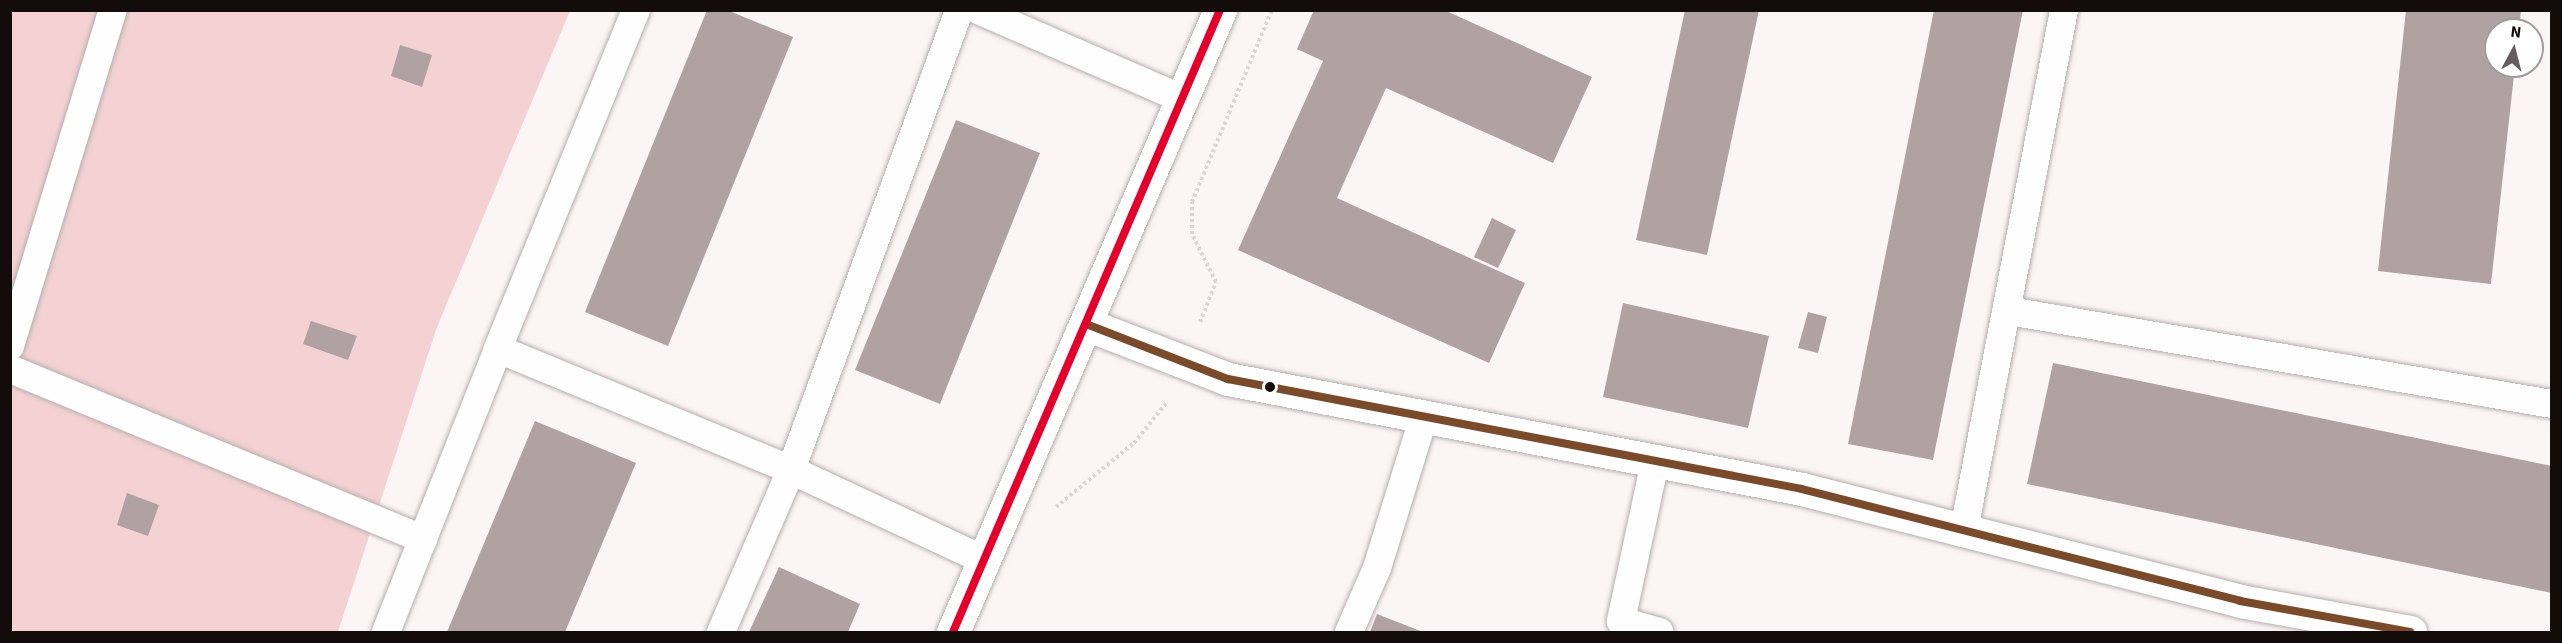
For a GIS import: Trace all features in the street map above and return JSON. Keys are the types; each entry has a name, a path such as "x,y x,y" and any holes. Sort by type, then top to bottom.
{"street":[{"path":"953,633 1220,10"},
{"path":"1086,324 1228,380 1802,489 2240,601 2410,633"}],"lane":[{"path":"10,346 113,10"},
{"path":"386,633 498,349 636,10"},
{"path":"721,633 790,470 958,10"},
{"path":"1964,530 2009,311 2064,10"},
{"path":"996,14 1183,99"},
{"path":"2009,311 2552,404"},
{"path":"498,349 790,470 984,560"},
{"path":"10,369 423,539"},
{"path":"1349,633 1377,568 1423,418"},
{"path":"1654,462 1621,621 1659,633"}],"shaded area":[{"path":"10,11 570,11 437,327 338,632 11,632"}],"building":[{"path":"707,10 727,10 793,37 668,346 585,312"},
{"path":"1314,10 1444,10 1592,77 1553,163 1386,88 1337,198 1525,283 1489,363 1238,250 1323,61 1297,49"},
{"path":"1685,10 1759,10 1707,255 1636,240"},
{"path":"1934,10 2023,10 1933,460 1848,444"},
{"path":"2406,10 2521,10 2520,18 2484,18 2484,78 2514,78 2491,284 2378,271"},
{"path":"400,45 432,55 422,87 391,76"},
{"path":"956,120 1040,153 940,404 855,370"},
{"path":"1492,218 1516,230 1498,268 1474,257"},
{"path":"1623,303 1769,336 1748,428 1603,397"},
{"path":"1808,312 1827,317 1818,353 1798,348"},
{"path":"311,321 357,336 348,360 303,344"},
{"path":"2053,363 2552,466 2552,593 2027,484"},
{"path":"535,421 636,463 565,632 447,632"},
{"path":"127,493 159,505 148,536 117,525"},
{"path":"779,567 860,604 848,632 749,632"},
{"path":"1377,614 1423,632 1370,632"}],"transit line":[{"path":"953,632 1220,10"},
{"path":"1086,324 1228,379 1802,489 2240,601 2410,632"}]}
